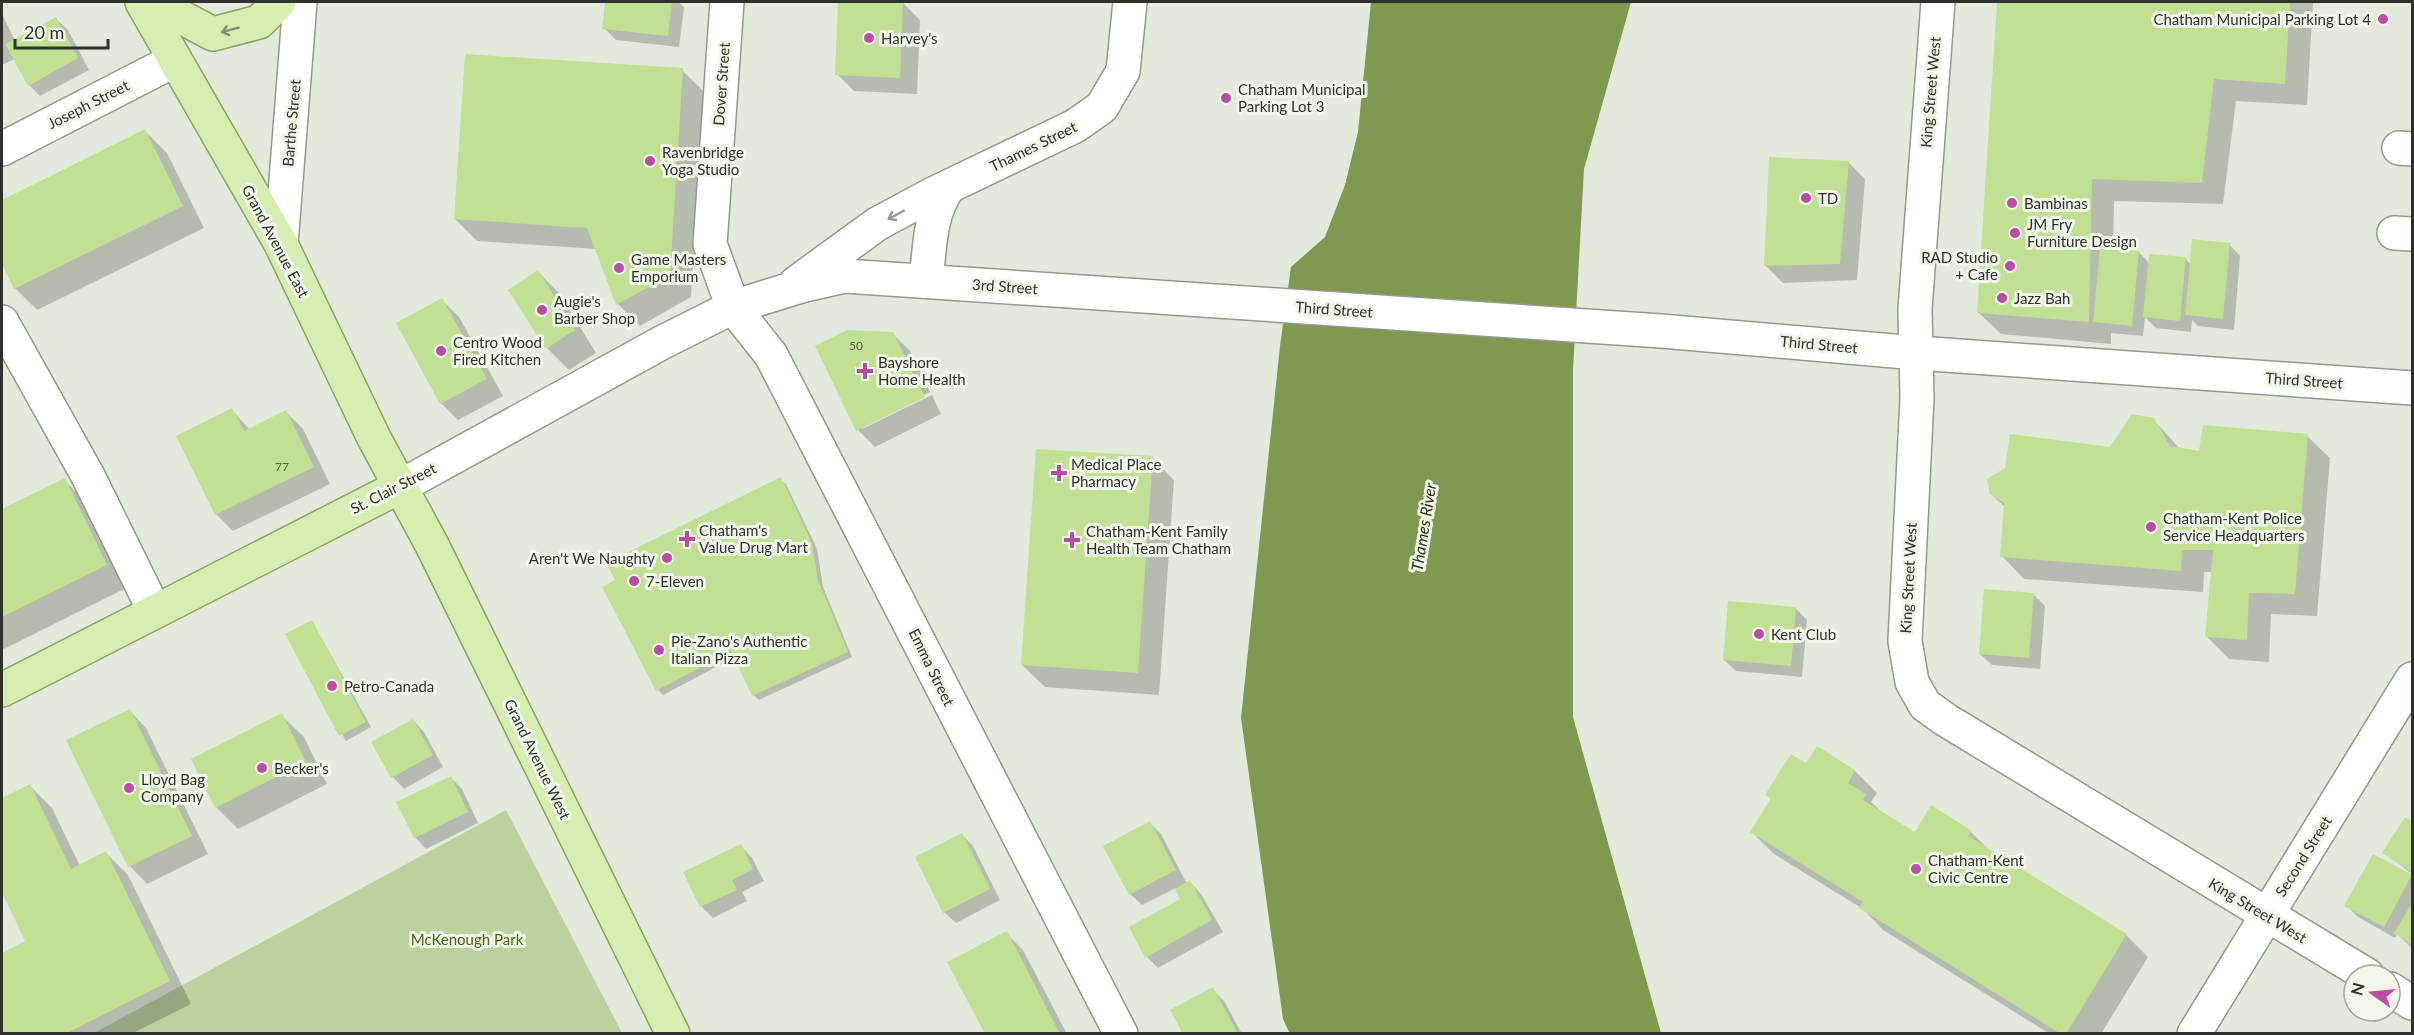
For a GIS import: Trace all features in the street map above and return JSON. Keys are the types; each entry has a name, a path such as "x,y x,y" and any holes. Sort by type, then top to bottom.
{"main road":[{"name":"Grand Avenue East","path":"142,2 281,244 374,438 401,486"},
{"path":"153,2 213,34 259,22 279,2"},
{"name":"St. Clair Street","path":"2,690 154,610 401,486"},
{"name":"Grand Avenue West","path":"401,486 673,1034"}],"street":[{"name":"Barthe Street","path":"281,244 300,2"},
{"name":"Dover Street","path":"727,2 710,244 733,307"},
{"name":"Thames Street","path":"785,291 877,224 1075,126 1102,107 1123,71 1130,2"},
{"name":"King Street West","path":"1938,2 1917,286 1917,353 1905,641 1912,682 1925,705 1995,750 2347,963"},
{"name":"Joseph Street","path":"2,149 175,60"},
{"path":"926,280 932,221 939,201 948,188"},
{"name":"3rd Street","path":"785,291 844,276 1225,301"},
{"name":"St. Clair Street","path":"401,486 663,342 733,307 785,291"},
{"name":"Third Street","path":"1225,301 1661,331 1917,353 2412,388"},
{"name":"Emma Street","path":"733,307 771,355 1121,1034"},
{"path":"2,322 88,476 154,610"},
{"name":"Second Street","path":"2194,1034 2412,679"}],"green space":[{"name":"McKenough Park","path":"506,810 622,1033 94,1033"}],"water":[{"name":"Thames River","path":"1371,2 1631,2 1584,169 1573,370 1573,717 1661,1033 1290,1034 1283,1019 1241,718 1280,346 1291,267 1325,237 1345,185 1358,132"}],"building":[{"path":"605,2 672,2 668,36 602,29"},
{"name":"Harvey's","path":"838,2 903,2 900,78 835,75"},
{"path":"1997,2 2290,2 2285,84 2214,79 2202,183 2092,179 2089,322 1977,313"},
{"path":"56,17 78,58 28,86 5,44"},
{"path":"465,54 683,68 670,275 616,305 587,228 454,219"},
{"path":"145,129 183,206 14,289 2,264 2,200"},
{"name":"TD","path":"1769,157 1849,161 1840,264 1764,266"},
{"path":"2192,239 2230,243 2223,319 2185,315"},
{"path":"2100,247 2139,251 2132,326 2093,322"},
{"path":"2149,254 2186,257 2180,321 2143,317"},
{"name":"Augie's Barber Shop","path":"538,270 575,330 546,349 508,290"},
{"name":"Centro Wood Fired Kitchen","path":"442,298 487,379 440,404 396,323"},
{"path":"847,330 893,332 925,397 856,431 815,346"},
{"path":"232,408 244,431 286,410 314,467 215,515 176,436"},
{"name":"Chatham-Kent Police Service Headquarters","path":"2132,414 2154,418 2170,446 2199,451 2203,425 2308,434 2295,594 2249,593 2247,640 2205,637 2213,550 2182,550 2181,571 2000,557 2004,503 1990,494 1987,479 2005,468 2010,434 2110,447"},
{"path":"1036,449 1153,456 1138,673 1021,665"},
{"path":"781,477 812,543 818,580 848,652 752,696 731,651 656,691 602,587 615,580 606,563"},
{"path":"65,478 107,565 2,617 2,509"},
{"path":"1984,589 2034,593 2029,658 1979,654"},
{"name":"Kent Club","path":"1728,601 1796,607 1791,666 1723,660"},
{"path":"312,620 366,722 339,736 285,634"},
{"name":"Lloyd Bag Company","path":"130,709 192,836 128,867 66,740"},
{"path":"282,713 306,762 215,808 191,759"},
{"path":"413,719 433,755 391,778 371,742"},
{"name":"Chatham-Kent Civic Centre","path":"1817,746 1855,770 1848,783 1866,794 1863,800 1915,832 1931,805 1972,831 1968,836 2127,934 2066,1034 2061,1034 1859,908 1863,902 1750,832 1771,798 1765,795 1791,754 1806,763"},
{"path":"451,776 468,812 414,838 396,802"},
{"path":"30,784 71,869 106,851 170,981 65,1034 2,1034 2,953 25,941 2,892 2,798"},
{"path":"2405,817 2412,821 2412,872 2382,853"},
{"path":"1150,821 1176,870 1129,895 1103,846"},
{"path":"962,833 990,889 943,913 915,857"},
{"path":"741,844 753,869 732,880 737,890 700,907 683,872"},
{"path":"2373,854 2412,875 2384,927 2344,906"},
{"path":"1190,880 1212,920 1145,958 1129,927 1180,899 1175,889"},
{"path":"2412,903 2412,945 2394,933"},
{"path":"1007,931 1060,1034 985,1034 947,962"},
{"path":"1213,987 1238,1034 1183,1034 1170,1010"}],"place":[{"name":"Chatham Municipal Parking Lot 4","path":"2383,19"},
{"name":"Harvey's","path":"869,38"},
{"name":"Chatham Municipal Parking Lot 3","path":"1226,98"},
{"name":"Ravenbridge Yoga Studio","path":"650,161"},
{"name":"TD","path":"1806,198"},
{"name":"Bambinas","path":"2012,203"},
{"name":"JM Fry Furniture Design","path":"2015,233"},
{"name":"RAD Studio + Cafe","path":"2010,266"},
{"name":"Game Masters Emporium","path":"619,268"},
{"name":"Jazz Bah","path":"2002,298"},
{"name":"Augie's Barber Shop","path":"542,310"},
{"name":"Centro Wood Fired Kitchen","path":"441,351"},
{"name":"Bayshore Home Health","path":"865,371"},
{"name":"Medical Place Pharmacy","path":"1059,473"},
{"name":"Chatham-Kent Police Service Headquarters","path":"2151,527"},
{"name":"Chatham's Value Drug Mart","path":"687,539"},
{"name":"Chatham-Kent Family Health Team Chatham","path":"1072,540"},
{"name":"Aren't We Naughty","path":"667,558"},
{"name":"7-Eleven","path":"634,581"},
{"name":"Kent Club","path":"1759,634"},
{"name":"Pie-Zano's Authentic Italian Pizza","path":"659,650"},
{"name":"Petro-Canada","path":"332,686"},
{"name":"Becker's","path":"262,768"},
{"name":"Lloyd Bag Company","path":"129,788"},
{"name":"Chatham-Kent Civic Centre","path":"1916,869"}]}
